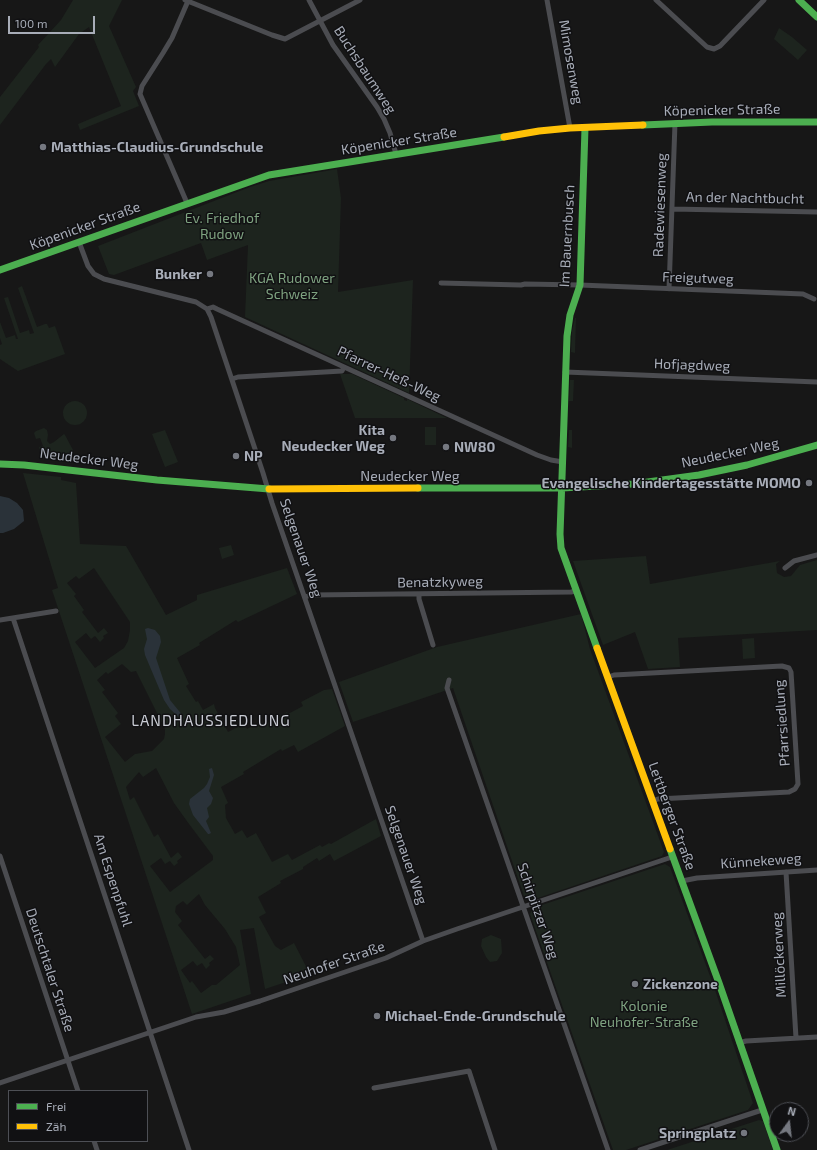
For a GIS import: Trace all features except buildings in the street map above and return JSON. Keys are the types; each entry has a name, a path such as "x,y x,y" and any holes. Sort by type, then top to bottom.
{"street":[{"name":"Buchsbaumweg","path":"309,0 337,52 384,119 390,132 396,154"},
{"path":"187,203 140,94 142,86 169,43 186,1 281,38 289,38 360,0"},
{"name":"Mimosenweg","path":"547,0 570,128"},
{"path":"656,0 707,47 714,49 720,46 764,0"},
{"path":"799,0 817,17"},
{"name":"Köpenicker Straße","path":"0,270 269,175 537,131 675,123 817,122"},
{"name":"Radewiesenweg","path":"669,289 675,123"},
{"name":"Im Bauernbusch","path":"562,488 565,372 568,326 580,285 586,128"},
{"name":"An der Nachtbucht","path":"672,208 817,212"},
{"path":"79,242 88,266 94,274 99,277 196,302 207,309"},
{"name":"Freigutweg","path":"441,283 521,286 525,284 580,285 803,294 814,299"},
{"name":"Pfarrer-Heß-Weg","path":"207,309 213,307 538,455 551,460 563,462"},
{"name":"Selgenauer Weg","path":"207,309 424,941"},
{"path":"232,379 238,377 342,371 344,367"},
{"name":"Hofjagdweg","path":"565,372 817,382"},
{"name":"Neudecker Weg","path":"0,464 24,465 157,480 268,489 562,488 633,484 699,475 747,465 817,445"},
{"name":"Lettberger Straße","path":"562,488 560,540 563,554 719,983 776,1150"},
{"path":"785,568 794,561 817,555"},
{"name":"Benatzkyweg","path":"305,597 311,595 419,595 576,591"},
{"path":"419,595 433,645"},
{"path":"0,620 56,612"},
{"name":"Am Espenpfuhl","path":"13,618 189,1150"},
{"name":"Pfarrsiedlung","path":"608,677 614,675 782,666 788,668 791,672 798,784 795,789 789,792 658,799 652,801"},
{"name":"Schirpitzer Weg","path":"448,680 447,688 608,1150"},
{"name":"Deutschtaler Straße","path":"0,856 78,1090"},
{"name":"Neuhofer Straße","path":"0,1082 68,1061 196,1017 224,1012 260,1001 386,958 424,941 672,857"},
{"name":"Künnekeweg","path":"682,881 697,878 817,870"},
{"name":"Millöckerweg","path":"786,872 796,1038"},
{"path":"739,1043 746,1041 817,1036"},
{"path":"374,1088 469,1071 495,1150"},
{"path":"640,1150 762,1110"}],"green space":[{"path":"73,0 122,0 109,26 136,87 133,91 139,106 80,130 78,124 121,106 89,27 79,34 55,67 51,59 46,64 0,125 0,97 39,47 38,45 61,20"},
{"path":"779,28 807,50 798,60 774,39"},
{"name":"KGA Rudower Schweiz","path":"337,169 341,198 338,292 413,280 409,393 245,317 248,245 207,260 201,243 114,275 109,274 98,246 250,187 269,181"},
{"path":"22,286 37,327 45,324 47,324 49,328 55,326 65,354 18,371 0,359 0,345 2,344 0,338 0,322 6,338 15,335 16,339 18,339 4,298 8,297 20,333 29,330 30,334 34,333 18,288"},
{"path":"575,318 575,353 571,352 572,331"},
{"path":"340,374 352,374 404,398 404,400 407,401 407,399 447,418 355,418"},
{"path":"570,380 574,380 573,401 569,401"},
{"path":"75,401 83,405 87,413 83,421 75,425 67,421 63,413 67,405"},
{"path":"425,427 436,427 436,445 425,445"},
{"path":"44,428 47,430 47,441 50,444 64,434 65,435 73,450 73,457 41,453 39,447 43,446 40,438 36,439 34,433"},
{"path":"165,430 178,462 165,467 152,434"},
{"path":"569,430 572,430 572,448 568,447"},
{"path":"23,473 61,477 61,480 76,483 80,544 126,546 166,615 197,600 197,595 287,568 297,594 238,622 236,620 199,643 200,645 177,658 189,684 186,686 196,702 198,701 203,710 214,704 228,732 244,724 247,729 259,722 261,726 287,712 288,714 303,706 301,702 324,690 332,689 345,726 298,752 294,745 282,751 281,749 243,772 244,774 221,787 228,803 225,805 226,818 235,834 242,830 247,838 256,833 272,862 288,854 292,860 320,845 322,847 329,843 331,844 376,819 381,836 334,861 330,854 319,861 317,858 303,867 303,869 280,881 281,883 258,897 266,913 259,917 275,946 281,950 294,943 310,974 265,989 254,928 240,930 251,994 192,1014 52,590 58,588","holes":["94,568 130,622 128,641 124,648 95,668 75,642 86,633 91,639 95,636 100,642 104,638 103,636 108,633 104,628 98,633 82,612 84,610 74,596 76,594 67,583 76,576 79,579","122,664 131,672 136,671 165,729 164,739 152,751 135,754 125,762 105,737 121,724 115,716 118,713 102,692 105,690 97,680 106,672 108,674","156,768 174,803 213,856 213,860 170,892 150,866 161,858 165,864 170,861 174,866 182,857 178,852 171,858 158,834 154,837 134,797 130,800 126,787 139,772 143,777","199,894 205,905 225,929 236,947 240,965 216,985 212,985 201,993 192,981 190,983 181,970 193,961 197,966 202,963 206,969 210,965 209,963 214,959 210,955 205,959 178,925 182,921 175,912 176,906 183,901 187,905"]},
{"path":"231,545 234,555 222,559 219,548"},
{"path":"646,556 650,584 780,561 776,564 777,573 784,577 791,576 800,565 817,560 817,630 678,638 680,667 648,669 635,632 603,645 573,561"},
{"path":"581,614 590,649 664,852 662,856 529,901 525,899 453,688 353,722 339,682 437,647"},
{"path":"754,638 755,658 743,659 742,639"},
{"name":"Kolonie Neuhofer-Straße","path":"665,864 670,867 714,987 753,1103 748,1110 626,1150 613,1150 530,914 533,908"},
{"path":"491,935 501,939 502,953 497,961 490,962 481,946 482,939"},
{"name":"Springplatz","path":"759,1120 763,1121 773,1150 667,1150"}],"shaded area":[{"path":"0,496 9,498 17,503 23,510 24,521 14,529 3,533 0,533"},
{"path":"148,628 155,630 160,636 161,642 156,658 170,700 183,716 181,719 170,709 164,700 145,655 144,649 147,639 145,629"},
{"path":"212,768 214,775 209,791 213,798 211,804 207,808 209,817 206,821 211,833 208,834 193,815 189,804 190,799 207,784 210,777 209,769"}],"traffic: fast":[{"path":"799,0 817,17"},
{"path":"643,125 712,122 817,122"},
{"path":"585,128 580,285 570,315 567,336 560,534 561,548 597,648"},
{"path":"0,270 269,175 504,137"},
{"path":"418,488 562,488 633,484 699,475 747,465 817,445"},
{"path":"0,464 24,465 157,480 269,489"},
{"path":"670,849 719,983 777,1150"}],"traffic: slow":[{"path":"504,137 539,131 570,128 643,125"},
{"path":"269,489 418,488"},
{"path":"597,648 670,849"}],"place":[{"name":"Matthias-Claudius-Grundschule","path":"43,147"},
{"name":"Bunker","path":"210,274"},
{"name":"Kita Neudecker Weg","path":"393,438"},
{"name":"NW80","path":"446,447"},
{"name":"NP","path":"236,456"},
{"name":"Evangelische Kindertagesstätte MOMO","path":"809,483"},
{"name":"Zickenzone","path":"635,984"},
{"name":"Michael-Ende-Grundschule","path":"377,1016"},
{"name":"Springplatz","path":"744,1133"}],"district":[{"name":"LANDHAUSSIEDLUNG","path":"211,721"}],"park label":[{"name":"Ev. Friedhof Rudow","path":"222,226"}]}
